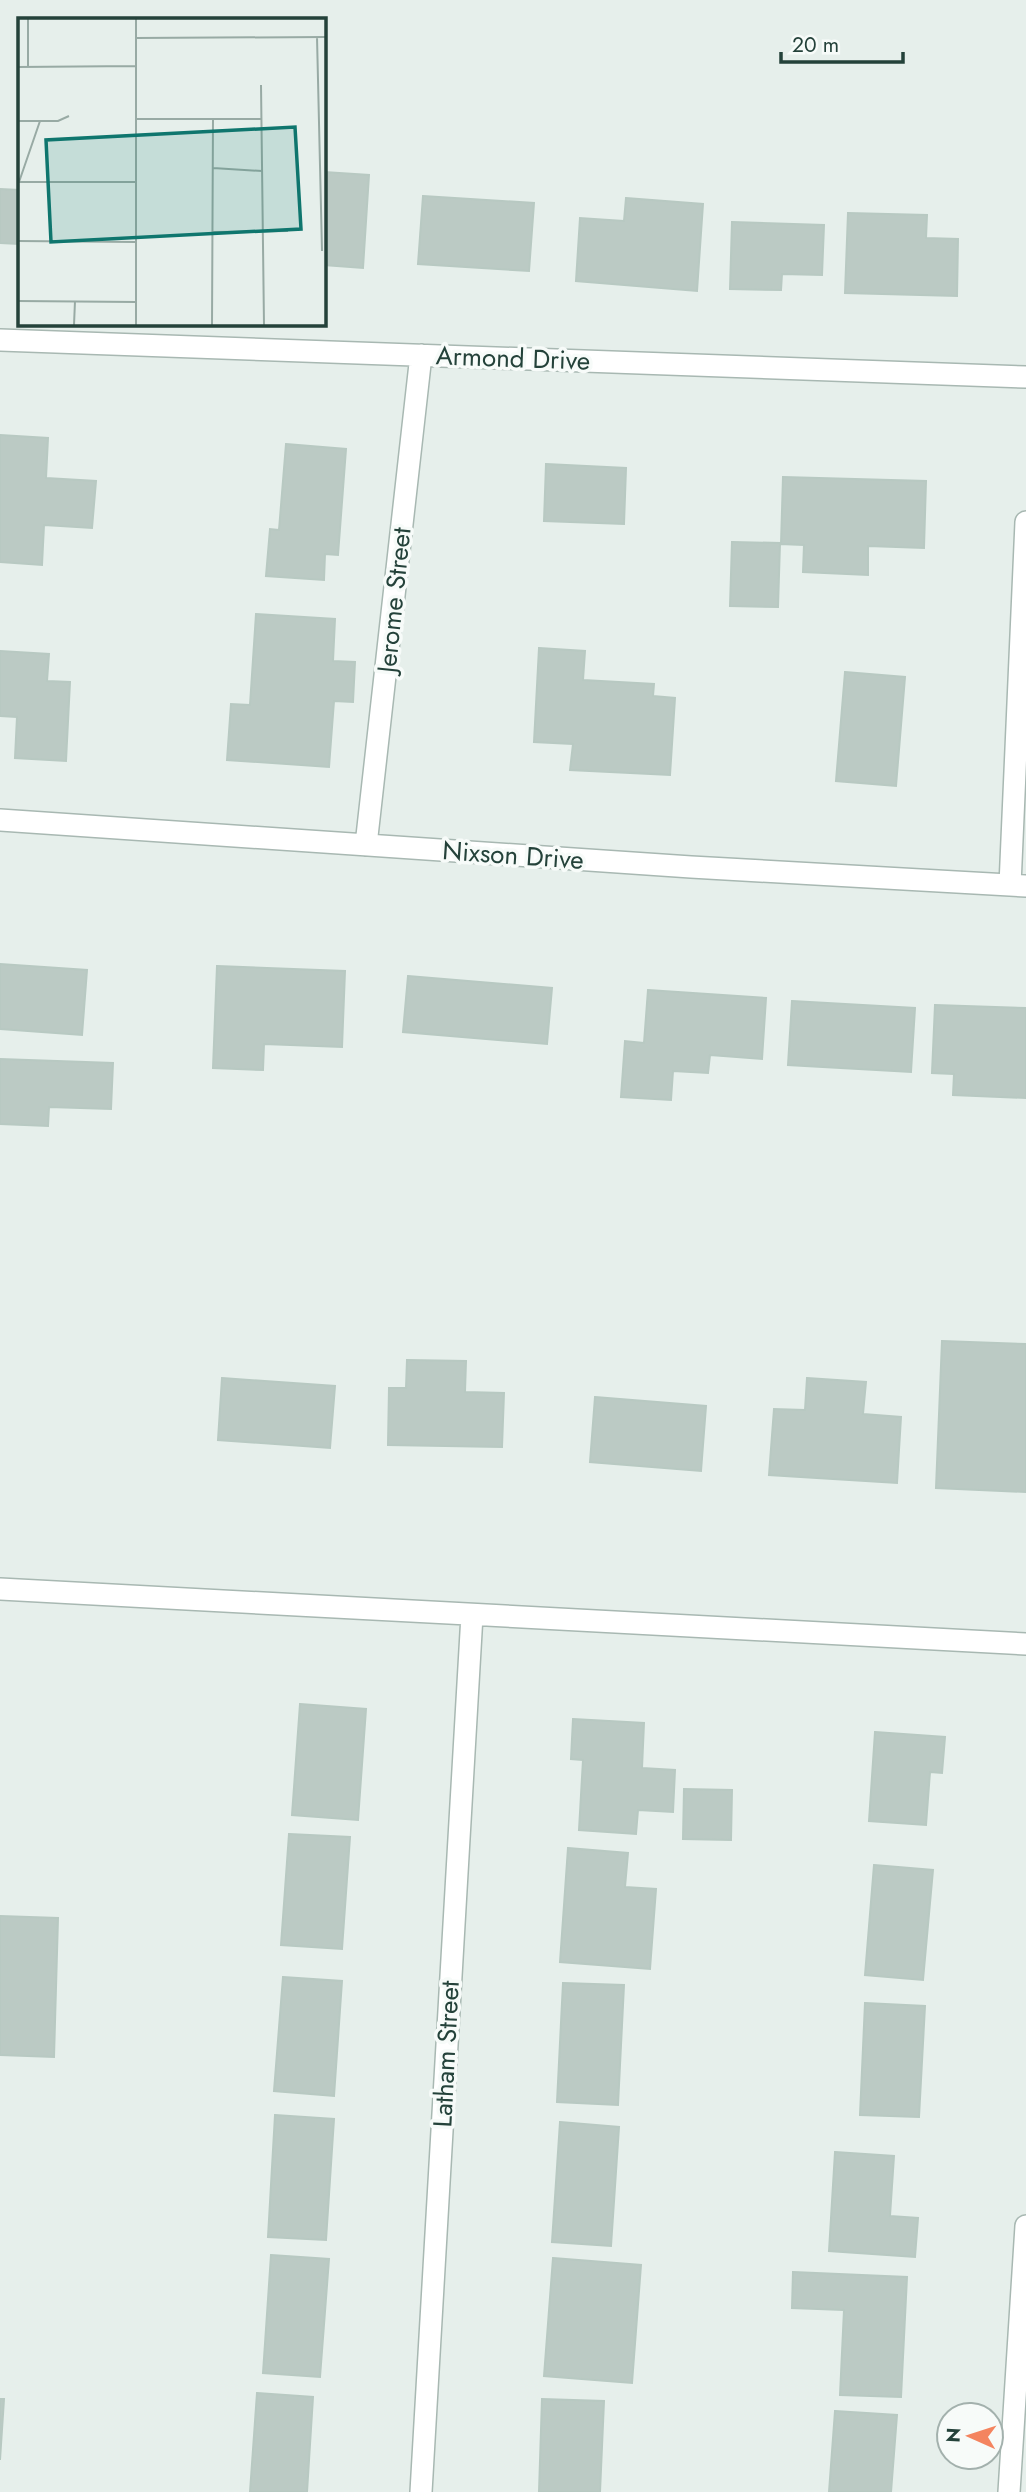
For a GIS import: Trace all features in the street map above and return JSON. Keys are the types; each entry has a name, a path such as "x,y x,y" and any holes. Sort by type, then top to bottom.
{"street":[{"name":"Armond Drive","path":"0,340 1026,377"},
{"name":"Jerome Street","path":"366,845 421,355"},
{"path":"1018,886 1026,522"},
{"name":"Nixson Drive","path":"0,820 1018,886"},
{"path":"0,1589 1026,1644"},
{"name":"Latham Street","path":"421,2492 472,1615"},
{"path":"1009,2492 1026,2226"}],"building":[{"path":"326,172 369,175 363,268 326,265"},
{"path":"0,189 18,190 18,244 0,243"},
{"path":"423,196 534,203 529,271 418,264"},
{"path":"626,198 703,204 697,291 576,281 580,218 624,221"},
{"path":"848,213 927,215 926,238 958,239 957,296 845,293"},
{"path":"732,222 824,225 822,275 782,274 781,290 730,289"},
{"path":"0,435 48,438 46,478 96,481 92,528 44,525 42,565 0,562"},
{"path":"286,444 346,449 338,555 325,554 324,580 266,576 270,529 279,530"},
{"path":"546,464 626,468 624,524 544,521"},
{"path":"783,477 926,481 924,548 868,546 868,575 803,572 804,545 781,544"},
{"path":"732,542 780,543 778,607 730,606"},
{"path":"256,614 335,619 333,661 355,662 353,702 334,701 329,767 227,760 231,704 250,705"},
{"path":"539,648 585,651 583,680 654,684 653,696 675,698 670,775 570,770 573,744 534,742"},
{"path":"0,651 49,654 47,681 70,682 66,761 15,758 17,717 0,716"},
{"path":"845,672 905,677 896,786 836,781"},
{"path":"0,964 87,970 82,1035 0,1029"},
{"path":"217,966 345,971 342,1047 264,1044 263,1070 213,1068"},
{"path":"408,976 552,988 547,1044 403,1032"},
{"path":"648,990 766,998 762,1059 710,1055 708,1073 673,1071 671,1100 621,1097 625,1041 644,1043"},
{"path":"792,1001 915,1008 911,1072 788,1065"},
{"path":"935,1005 1026,1008 1026,1098 953,1095 954,1074 932,1073"},
{"path":"0,1059 113,1063 111,1109 49,1107 48,1126 0,1124"},
{"path":"942,1341 1026,1344 1026,1492 936,1488"},
{"path":"407,1360 466,1361 465,1392 504,1393 502,1447 388,1445 389,1388 406,1388"},
{"path":"222,1378 335,1386 330,1448 218,1440"},
{"path":"807,1378 866,1382 863,1414 901,1417 897,1483 769,1475 774,1409 805,1410"},
{"path":"595,1397 706,1406 701,1471 590,1462"},
{"path":"300,1704 366,1709 358,1820 292,1815"},
{"path":"573,1719 644,1723 642,1768 675,1770 673,1812 638,1810 636,1834 579,1830 583,1760 571,1759"},
{"path":"875,1732 945,1737 942,1773 930,1772 926,1825 869,1821"},
{"path":"684,1789 732,1790 731,1840 683,1839"},
{"path":"289,1834 350,1837 342,1949 281,1945"},
{"path":"568,1848 628,1853 625,1887 656,1889 650,1969 560,1962"},
{"path":"874,1865 933,1870 923,1980 865,1975"},
{"path":"0,1916 58,1918 54,2057 0,2055"},
{"path":"283,1977 342,1981 334,2096 274,2091"},
{"path":"563,1983 624,1985 618,2105 557,2102"},
{"path":"865,2003 925,2006 919,2117 860,2115"},
{"path":"275,2115 334,2119 326,2240 268,2237"},
{"path":"560,2122 619,2127 611,2246 552,2242"},
{"path":"835,2152 894,2156 890,2216 918,2218 915,2257 829,2251"},
{"path":"271,2255 329,2259 320,2377 263,2373"},
{"path":"553,2258 641,2265 632,2383 544,2376"},
{"path":"793,2272 907,2277 901,2397 840,2395 844,2310 792,2308"},
{"path":"257,2393 313,2397 307,2492 250,2492"},
{"path":"0,2399 4,2399 0,2460"},
{"path":"542,2399 604,2401 600,2492 539,2492"},
{"path":"835,2411 897,2415 891,2492 829,2492"}]}
